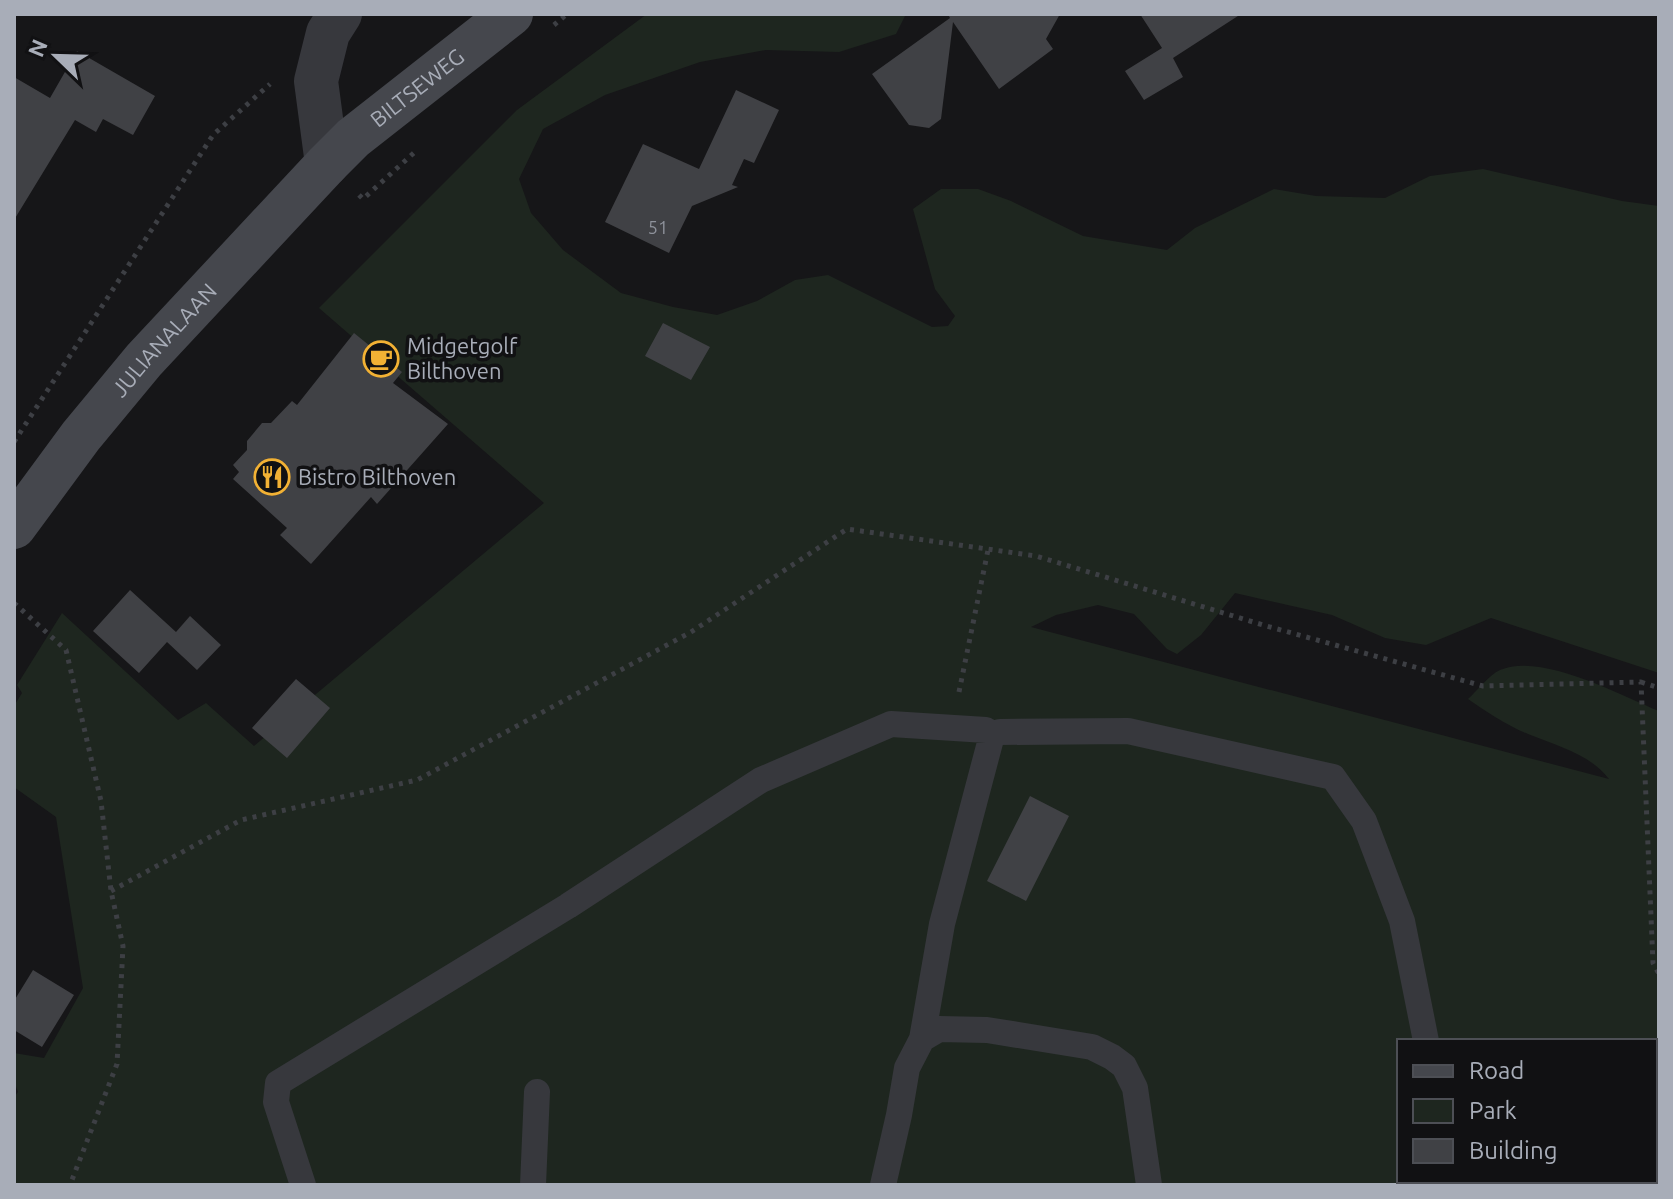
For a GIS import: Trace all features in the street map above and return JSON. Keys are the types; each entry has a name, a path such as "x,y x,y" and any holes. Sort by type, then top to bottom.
{"street":[{"path":"327,164 316,81 328,33 340,14"},
{"name":"BILTSEWEG","path":"327,164 353,138 511,14"},
{"name":"JULIANALAAN","path":"14,527 81,436 144,360 327,164"}],"lane":[{"path":"303,1185 276,1102 278,1083 568,906 761,780 891,724 986,730 992,735"},
{"path":"992,735 1000,732 1128,731 1333,777 1364,821 1402,921 1426,1039"},
{"path":"883,1185 907,1068 922,1039 942,924 992,735"},
{"path":"922,1039 939,1029 987,1030 1092,1047 1112,1057 1124,1066 1135,1088 1149,1185"},
{"path":"533,1185 537,1092"}],"path":[{"path":"14,442 213,135 270,84"},
{"path":"951,728 988,550"},
{"path":"14,603 66,650 101,801 111,891 123,946 117,1064 70,1185"},
{"path":"1641,682 1659,688"}],"green space":[{"path":"647,14 906,14 896,34 839,52 766,50 700,62 605,95 543,129 519,179 531,213 563,250 621,293 673,307 717,315 757,301 795,280 828,275 932,327 948,326 955,316 935,289 913,209 941,189 978,189 1011,201 1083,236 1167,250 1195,228 1274,189 1316,196 1385,198 1430,176 1483,169 1622,201 1659,206 1659,673 1491,618 1426,645 1385,638 1332,615 1235,593 1201,635 1177,654 1167,649 1134,614 1098,605 1056,615 1031,627 1609,779 1583,757 1512,727 1468,699 1500,670 1517,666 1537,667 1580,678 1659,711 1659,1185 14,1185 14,1097 18,1092 14,1081 14,1053 44,1058 83,988 56,817 14,787 14,706 22,693 17,685 62,613 178,720 206,703 254,746 544,503 319,308 517,110"}],"building":[{"path":"948,14 1060,14 1046,39 1053,49 999,89 953,22 941,119 929,128 909,125 872,74 950,18"},
{"path":"1140,14 1241,14 1173,58 1183,77 1144,100 1125,71 1162,48"},
{"path":"77,51 155,96 133,135 103,119 96,132 75,120 14,220 14,77 50,98"},
{"path":"736,90 779,110 754,163 744,159 732,185 738,187 692,206 669,253 605,222 643,144 699,169"},
{"path":"663,323 710,347 691,380 645,356"},
{"path":"354,333 402,372 393,383 448,424 377,504 371,497 311,564 280,535 287,528 233,479 239,472 233,465 247,450 247,441 262,423 271,423 292,401 297,405"},
{"path":"130,590 176,632 190,616 221,645 197,670 167,642 139,673 93,631"},
{"path":"296,679 330,708 287,758 252,728"},
{"path":"1030,796 1069,816 1026,901 987,881"},
{"path":"33,970 74,995 42,1047 14,1030 14,1001"}],"place":[{"name":"Midgetgolf Bilthoven","path":"381,359"},
{"name":"Bistro Bilthoven","path":"272,477"}]}
